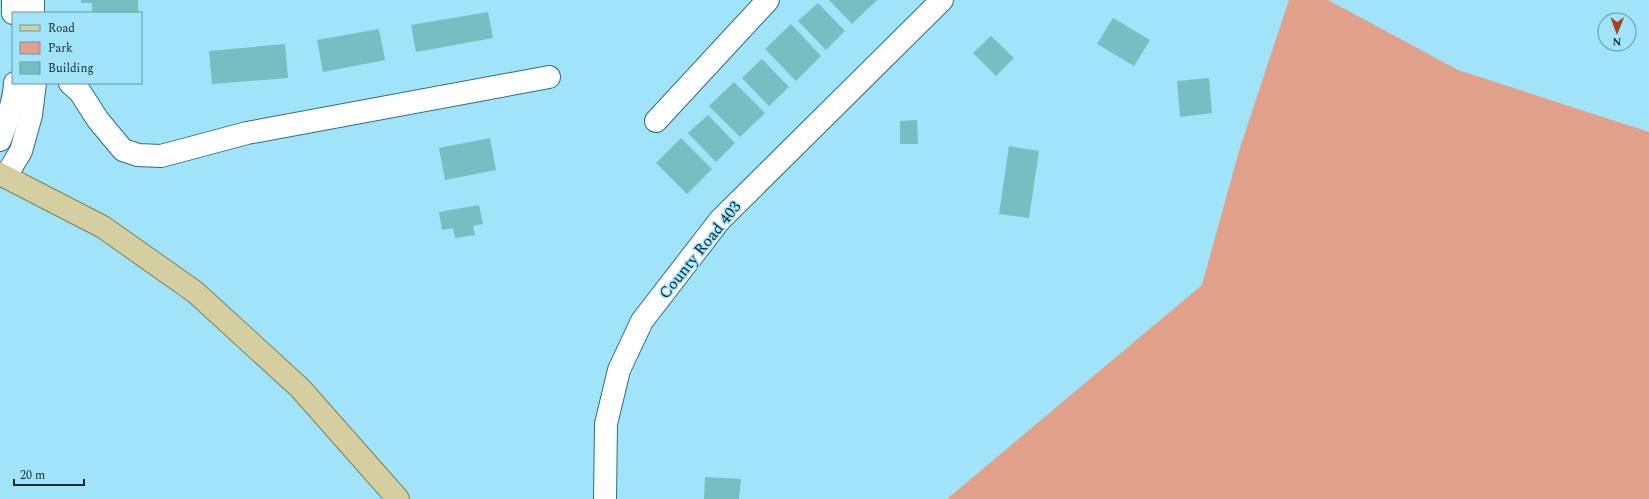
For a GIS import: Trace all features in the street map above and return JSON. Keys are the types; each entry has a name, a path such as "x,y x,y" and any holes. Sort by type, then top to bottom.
{"main road":[{"path":"3,175 103,227 195,292 300,388 398,499"}],"street":[{"path":"13,0 13,12"},
{"path":"33,0 33,12"},
{"path":"656,121 768,0"},
{"name":"County Road 403","path":"605,499 606,424 619,370 642,321 720,220 931,4"},
{"path":"71,84 80,92 98,120 123,150 138,155 161,156 247,133 549,77"},
{"path":"0,140 6,123 15,84"},
{"path":"3,175 21,151 31,115 35,84"}],"green space":[{"path":"1289,0 1328,0 1458,70 1649,132 1649,499 947,499 1202,285 1239,151"}],"building":[{"path":"81,0 138,0 138,12 92,12 92,3 81,3"},
{"path":"829,0 877,0 852,24"},
{"path":"818,3 845,31 826,50 798,21"},
{"path":"488,12 493,38 416,52 411,25"},
{"path":"1113,18 1150,40 1134,66 1097,44"},
{"path":"791,24 821,56 796,81 765,49"},
{"path":"379,29 385,60 323,72 317,40"},
{"path":"991,36 1014,58 996,76 973,53"},
{"path":"285,44 288,78 212,84 209,51"},
{"path":"762,59 789,87 769,106 742,78"},
{"path":"1209,78 1212,113 1180,117 1177,81"},
{"path":"734,82 765,113 740,137 709,106"},
{"path":"708,115 735,143 716,162 688,133"},
{"path":"917,120 918,144 900,144 900,121"},
{"path":"490,138 496,170 445,180 439,148"},
{"path":"681,138 712,169 687,194 656,163"},
{"path":"1009,146 1039,151 1029,218 999,214"},
{"path":"479,205 483,224 473,226 475,235 455,238 453,228 442,230 439,212"},
{"path":"705,477 741,479 739,499 704,499"}]}
